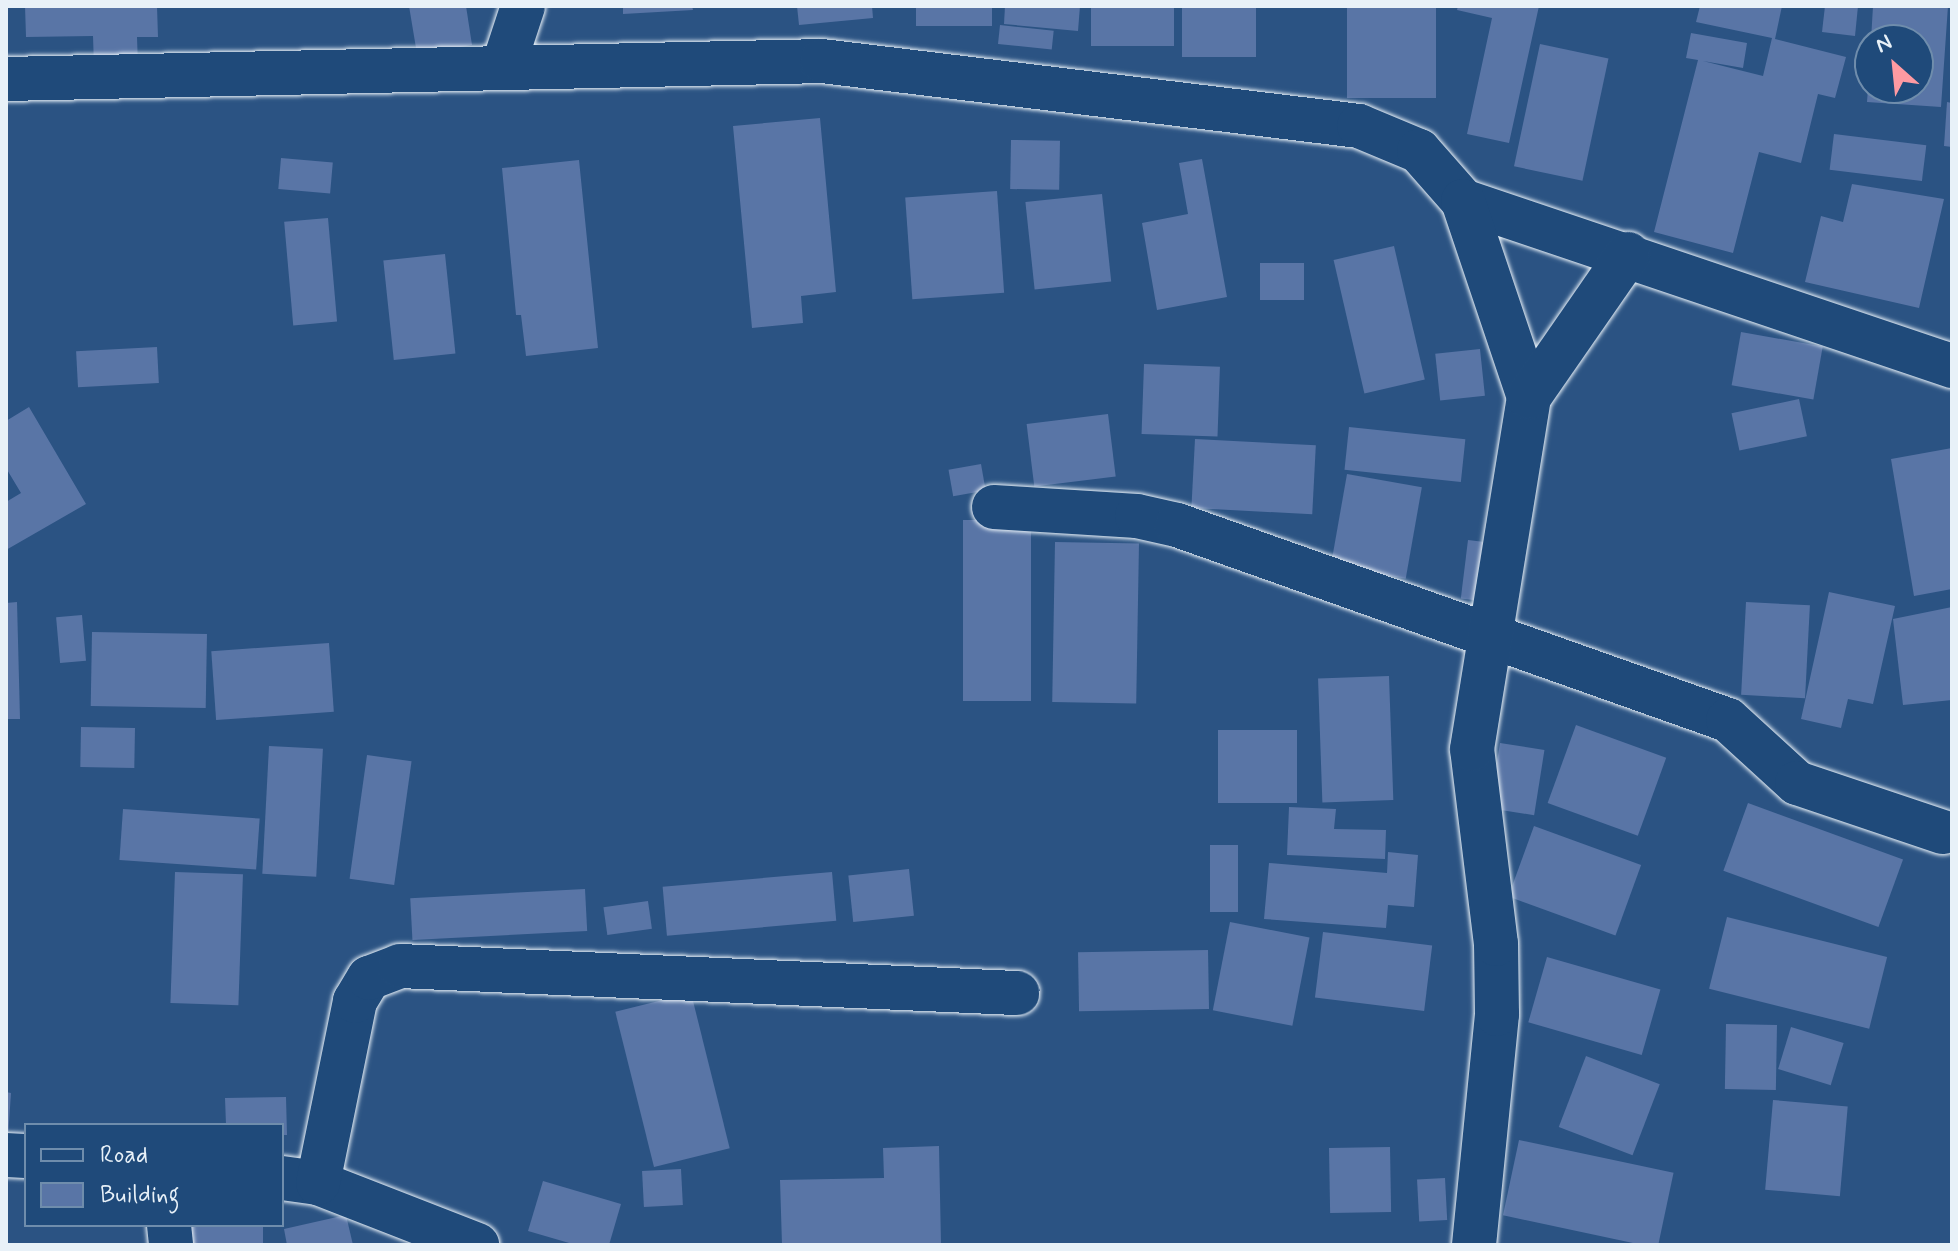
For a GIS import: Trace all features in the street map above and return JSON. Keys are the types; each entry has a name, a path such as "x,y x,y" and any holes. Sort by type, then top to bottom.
{"street":[{"path":"503,67 523,6"},
{"path":"6,79 822,61 1359,126 1419,151 1463,201 1529,397"},
{"path":"1463,201 1628,254 1952,366"},
{"path":"1474,1245 1497,1014 1496,944 1472,749 1529,397 1628,254"},
{"path":"994,507 1137,516 1177,525 1728,720 1797,783 1943,832"},
{"path":"477,1245 300,1181 355,1001 369,978 400,966 1017,993"}],"building":[{"path":"25,6 157,6 158,37 137,37 138,66 94,67 93,36 26,37"},
{"path":"409,6 466,6 472,45 417,54"},
{"path":"623,6 692,6 693,10 623,14"},
{"path":"797,6 872,6 873,18 799,25"},
{"path":"916,6 992,6 992,26 916,26"},
{"path":"1005,6 1080,6 1078,31 1004,24"},
{"path":"1091,6 1174,6 1174,46 1091,46"},
{"path":"1182,6 1256,6 1256,57 1182,57"},
{"path":"1347,6 1436,6 1436,98 1347,98"},
{"path":"1458,6 1539,6 1509,143 1467,134 1492,18 1457,10"},
{"path":"1700,6 1782,6 1775,39 1846,57 1835,98 1818,94 1801,163 1759,152 1733,253 1654,232 1698,60 1686,58 1691,33 1747,43 1743,68 1703,61 1763,76 1772,38 1696,22"},
{"path":"1825,6 1858,6 1854,36 1822,32"},
{"path":"1873,6 1948,6 1941,107 1897,104 1934,104 1934,24 1872,24"},
{"path":"1000,25 1054,31 1052,50 998,44"},
{"path":"1540,44 1608,59 1582,181 1514,166"},
{"path":"1947,102 1952,103 1952,147 1944,146"},
{"path":"820,118 836,292 801,296 803,323 752,328 733,126"},
{"path":"1834,134 1926,145 1922,181 1830,170"},
{"path":"1011,140 1060,141 1059,190 1010,189"},
{"path":"281,158 333,163 330,193 278,189"},
{"path":"1202,159 1227,297 1157,310 1142,223 1188,214 1179,163"},
{"path":"579,160 598,348 526,356 521,315 516,315 502,168"},
{"path":"1852,184 1944,199 1919,308 1805,282 1821,216 1843,222"},
{"path":"997,191 1004,293 912,299 905,197"},
{"path":"1102,194 1111,282 1035,290 1025,202"},
{"path":"328,218 337,322 293,325 284,222"},
{"path":"1394,246 1425,379 1364,393 1334,260"},
{"path":"445,254 455,353 394,360 383,260"},
{"path":"1260,263 1304,263 1304,300 1260,300"},
{"path":"1741,332 1823,346 1813,400 1732,385"},
{"path":"157,347 159,383 78,387 76,351"},
{"path":"1480,349 1485,396 1440,400 1435,354"},
{"path":"1144,364 1220,367 1218,437 1142,434"},
{"path":"1799,399 1807,436 1739,451 1732,413"},
{"path":"29,407 86,504 6,550 6,502 21,493 6,468 6,421"},
{"path":"1108,414 1116,477 1034,487 1027,424"},
{"path":"1349,427 1465,439 1461,482 1345,470"},
{"path":"1195,439 1316,445 1312,514 1191,508"},
{"path":"1952,448 1952,589 1914,596 1891,459"},
{"path":"981,464 986,491 953,496 949,470"},
{"path":"1347,474 1422,487 1406,579 1331,566"},
{"path":"963,520 1031,520 1031,701 963,701"},
{"path":"1468,540 1491,543 1484,601 1461,599"},
{"path":"1055,542 1139,543 1136,703 1052,702"},
{"path":"1829,592 1895,606 1873,704 1848,699 1841,728 1801,719"},
{"path":"17,602 20,719 6,719 6,603"},
{"path":"1746,602 1810,605 1805,698 1741,695"},
{"path":"1952,607 1952,700 1903,705 1893,619"},
{"path":"82,615 86,661 60,663 56,617"},
{"path":"92,632 207,634 206,708 91,706"},
{"path":"329,643 334,712 216,720 211,651"},
{"path":"1389,676 1393,800 1322,802 1318,678"},
{"path":"1576,725 1666,758 1638,836 1548,803"},
{"path":"81,727 135,728 134,768 80,767"},
{"path":"1218,730 1297,730 1297,803 1218,803"},
{"path":"1500,743 1544,750 1534,815 1490,808"},
{"path":"269,746 323,749 316,877 262,874"},
{"path":"367,755 412,761 394,885 350,879"},
{"path":"1748,803 1903,859 1878,927 1723,871"},
{"path":"1289,807 1336,809 1334,829 1386,830 1385,859 1287,855"},
{"path":"123,809 260,819 256,869 119,860"},
{"path":"1534,826 1641,865 1615,935 1508,896"},
{"path":"1210,845 1238,845 1238,912 1210,912"},
{"path":"1388,852 1418,855 1414,907 1388,905 1386,928 1264,919 1269,863 1387,873"},
{"path":"909,869 914,916 853,922 848,875"},
{"path":"175,872 243,874 238,1005 170,1003"},
{"path":"832,872 836,921 667,936 663,887"},
{"path":"585,889 587,931 412,940 410,898"},
{"path":"648,901 652,929 607,935 603,907"},
{"path":"1727,917 1887,957 1869,1029 1709,989"},
{"path":"1230,922 1310,937 1292,1026 1213,1010"},
{"path":"1323,932 1432,945 1424,1011 1315,998"},
{"path":"1208,950 1209,1009 1079,1011 1078,952"},
{"path":"1547,957 1660,990 1642,1055 1528,1022"},
{"path":"691,993 730,1148 654,1167 615,1012"},
{"path":"1726,1024 1777,1025 1776,1090 1725,1089"},
{"path":"1791,1027 1844,1043 1831,1085 1778,1069"},
{"path":"1586,1056 1660,1084 1633,1155 1559,1127"},
{"path":"6,1092 11,1093 8,1137 6,1137"},
{"path":"286,1097 287,1135 284,1135 284,1123 226,1123 225,1098"},
{"path":"1773,1100 1848,1107 1840,1196 1765,1190"},
{"path":"1519,1140 1674,1173 1658,1245 1643,1245 1503,1215"},
{"path":"939,1146 941,1245 782,1245 780,1180 884,1178 883,1148"},
{"path":"1390,1147 1391,1212 1330,1213 1329,1148"},
{"path":"681,1169 683,1205 644,1207 642,1171"},
{"path":"1445,1178 1447,1220 1419,1221 1417,1179"},
{"path":"543,1181 621,1204 609,1245 576,1245 528,1231"},
{"path":"346,1215 353,1245 287,1245 284,1229"},
{"path":"190,1227 263,1227 263,1245 190,1245"}]}
